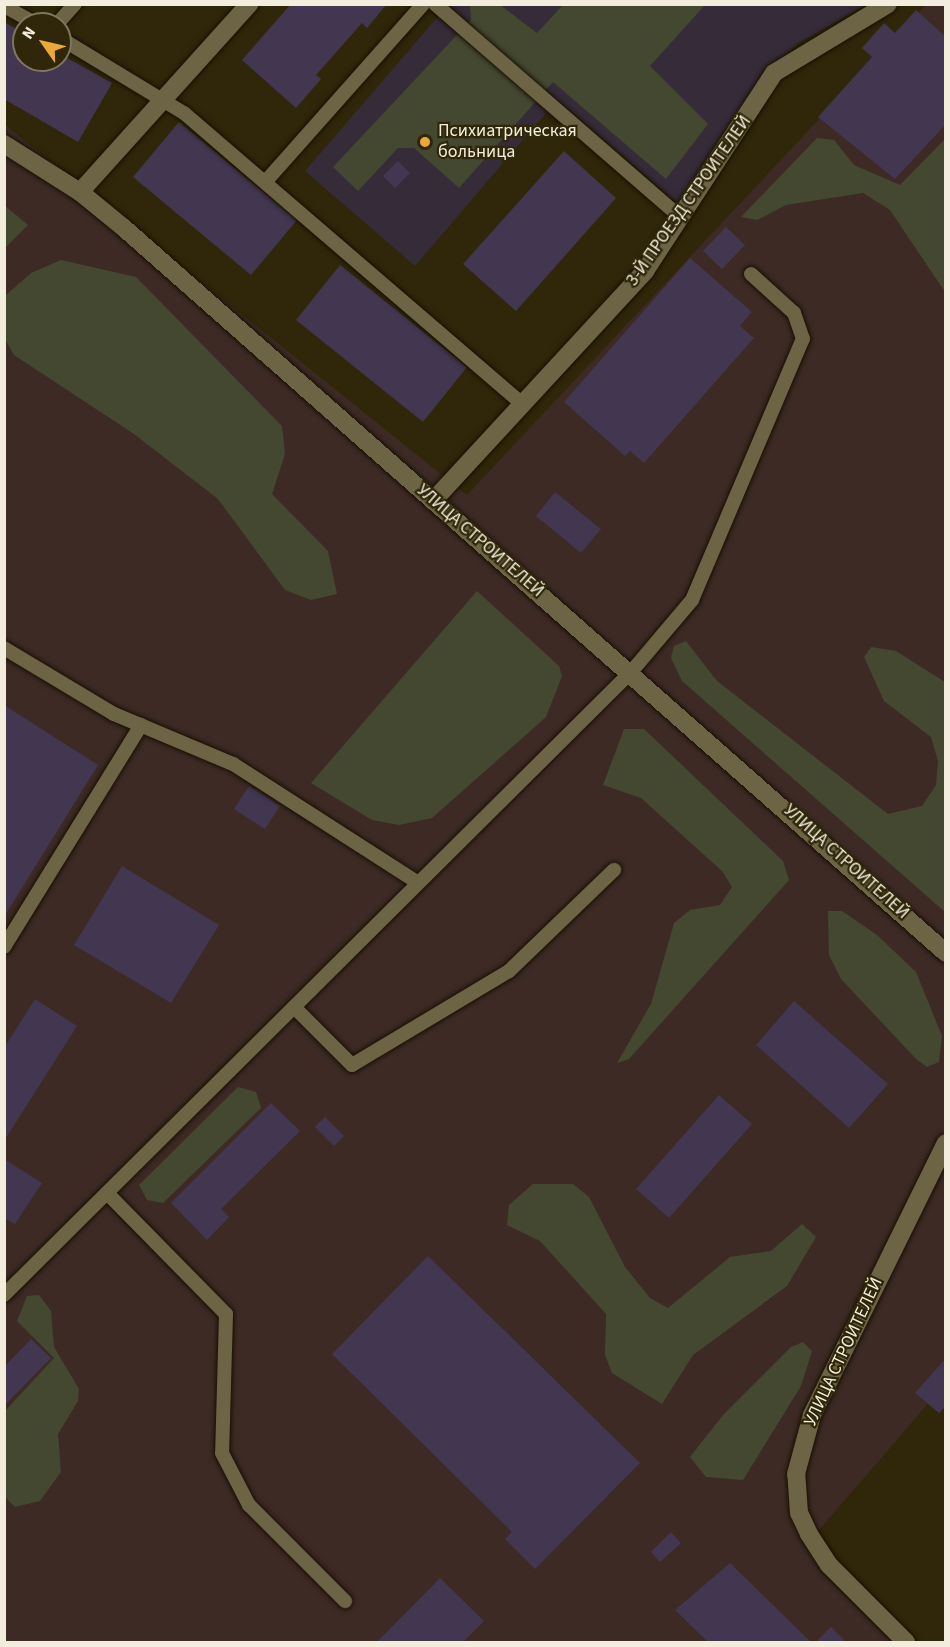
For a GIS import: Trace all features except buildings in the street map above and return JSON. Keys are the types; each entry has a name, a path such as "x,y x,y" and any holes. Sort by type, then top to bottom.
{"main road":[{"path":"80,192 164,103 249,4"},
{"name":"3-Й ПРОЕЗД СТРОИТЕЛЕЙ","path":"433,501 524,405 645,271 774,73 888,4"},
{"name":"УЛИЦА СТРОИТЕЛЕЙ","path":"4,144 80,192 433,501 632,671 945,953"},
{"name":"УЛИЦА СТРОИТЕЛЕЙ","path":"906,1642 829,1564 814,1542 799,1513 796,1474 812,1414 945,1143"}],"lane":[{"path":"267,180 423,4"},
{"path":"435,4 680,217"},
{"path":"72,46 184,113 267,180 524,405"},
{"path":"4,1295 417,882 632,671 692,600 803,339 794,313 751,274"},
{"path":"4,648 141,725 233,764 417,882"},
{"path":"4,947 141,725"},
{"path":"294,1007 352,1065 509,971 614,870"},
{"path":"107,1193 226,1314 222,1453 249,1505 345,1601"}],"shaded area":[{"name":"Психиатрическая больница","path":"448,5 865,5 800,42 771,66 678,203 557,100 415,266 305,171"},
{"path":"926,5 945,5 945,1384 806,1545 904,1642 5,1642 4,124 467,495"}],"green space":[{"path":"470,5 500,5 537,33 563,5 705,5 650,66 708,124 666,179 553,82 459,188 414,148 398,148 358,191 333,167 471,20"},
{"path":"817,138 834,140 854,165 900,185 945,139 945,292 890,210 863,193 786,205 757,220 741,217"},
{"path":"4,205 28,225 5,248 4,248"},
{"path":"61,260 136,277 282,426 285,454 272,494 328,551 337,594 311,600 285,590 218,499 134,434 14,355 5,339 5,296 31,273"},
{"path":"477,591 559,666 562,676 546,717 432,818 399,825 372,820 311,783"},
{"path":"686,641 717,681 888,814 922,806 936,785 938,761 931,737 884,701 864,657 871,647 896,651 945,682 945,912 682,681 671,658 674,646"},
{"path":"624,729 644,729 783,861 789,880 629,1059 617,1063 651,1004 674,923 690,910 720,905 732,887 722,871 641,798 603,785"},
{"path":"828,911 842,911 877,935 916,972 942,1036 939,1062 927,1067 916,1059 841,979 829,955"},
{"path":"238,1087 256,1092 261,1108 163,1203 147,1200 139,1185"},
{"path":"533,1184 573,1184 589,1197 625,1267 650,1298 668,1308 730,1257 771,1251 802,1224 816,1237 787,1286 693,1355 662,1404 612,1373 605,1355 606,1314 540,1241 507,1225 509,1205"},
{"path":"39,1295 51,1311 54,1347 79,1389 78,1401 58,1434 61,1472 40,1501 15,1507 5,1497 5,1411 54,1358 17,1321 27,1296"},
{"path":"803,1342 812,1351 801,1386 743,1480 706,1477 690,1457 723,1415 791,1347"}],"place":[{"name":"Психиатрическая больница","path":"425,142"}]}
